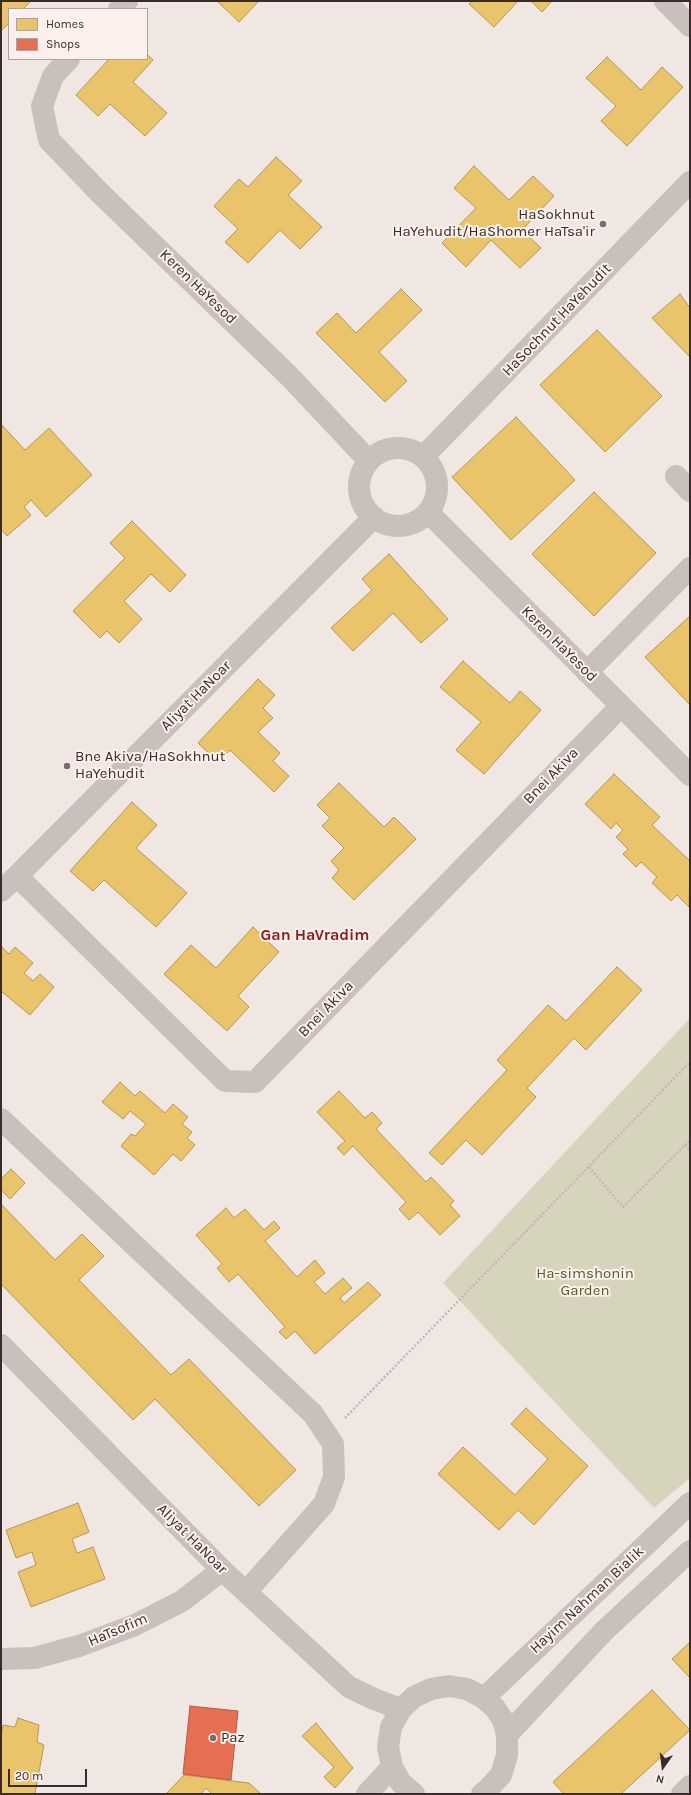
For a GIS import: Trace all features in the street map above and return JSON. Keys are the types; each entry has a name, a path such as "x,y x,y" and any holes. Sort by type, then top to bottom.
{"street":[{"path":"665,1 690,26"},
{"name":"Keren HaYesod","path":"68,60 52,76 42,106 49,140 100,193 289,376 369,461"},
{"name":"HaSochnut HaYehudit","path":"424,457 690,182"},
{"path":"396,449 413,451 424,457 432,466 436,478 437,490 435,502 428,512 419,520 408,525 396,526 384,523 374,517 365,508 360,496 359,484 362,471 369,461 379,453 396,449"},
{"name":"Keren HaYesod","path":"428,512 690,774"},
{"name":"Aliyat HaNoar","path":"1,891 374,517"},
{"path":"587,672 690,568"},
{"name":"Bnei Akiva","path":"17,876 225,1081 255,1082 621,706"},
{"path":"1,1119 313,1414 333,1444 334,1476 324,1504 246,1592"},
{"name":"Aliyat HaNoar","path":"1,1345 222,1570 349,1687 374,1699 401,1709"},
{"name":"Hayim Nahman Bialik","path":"484,1698 690,1503"},
{"path":"507,1735 604,1631 690,1550"},
{"name":"HaTsofim","path":"1,1659 34,1658 79,1646 135,1625 182,1601 222,1570"},
{"path":"414,1794 402,1783 392,1767 388,1747 391,1727 401,1709 414,1697 431,1689 449,1686 468,1689 484,1698 503,1720 507,1735 507,1755 501,1775 487,1793"},
{"path":"367,1794 392,1767"},
{"path":"682,1794 690,1786"}],"path":[{"path":"344,1419 690,1062"},
{"path":"588,1166 623,1207 690,1140"},
{"path":"685,1145 690,1150"}],"green space":[{"name":"Ha-simshonin Garden","path":"690,1018 690,1478 654,1508 443,1283"}],"building: Homes":[{"path":"1,1 31,1 24,8 8,8 8,24 1,31"},
{"path":"217,1 259,1 239,22"},
{"path":"472,1 518,1 494,27 469,4"},
{"path":"531,1 552,1 542,12"},
{"path":"148,55 153,60 133,82 167,113 145,136 110,104 98,116 76,95 108,60 148,60"},
{"path":"607,57 641,90 662,67 683,87 627,146 601,121 616,106 586,78"},
{"path":"276,157 302,181 288,195 322,227 300,249 280,230 248,263 225,242 238,229 214,206 239,179 248,187"},
{"path":"474,166 509,200 533,176 554,196 522,230 541,248 520,268 491,240 466,267 442,243 476,208 454,188"},
{"path":"401,289 422,310 379,352 407,381 385,402 316,333 337,313 356,333"},
{"path":"680,294 690,308 690,357 652,318"},
{"path":"597,330 662,396 605,452 540,385"},
{"path":"516,417 575,480 511,540 452,477"},
{"path":"1,424 25,450 49,428 92,475 46,517 31,500 24,507 31,515 7,536 1,529"},
{"path":"594,492 656,553 594,616 532,554"},
{"path":"132,521 186,575 170,592 151,574 124,601 142,619 119,643 107,631 100,638 73,611 125,558 110,543"},
{"path":"389,554 448,619 421,643 393,613 353,651 331,628 372,590 362,579"},
{"path":"690,616 690,705 645,657"},
{"path":"463,661 510,703 520,691 541,710 484,774 456,750 481,722 440,687"},
{"path":"258,679 275,695 263,708 273,718 258,732 280,753 273,761 289,776 274,792 230,750 218,762 198,743"},
{"path":"614,774 660,817 652,825 690,861 689,907 677,895 671,901 652,883 657,877 641,862 636,867 623,854 628,849 616,837 623,830 616,823 611,829 585,804"},
{"path":"339,783 384,827 394,817 416,839 354,900 332,878 339,870 331,861 344,848 322,826 330,818 317,805"},
{"path":"132,802 157,825 136,848 187,893 156,927 104,880 93,891 70,871"},
{"path":"253,927 279,952 238,996 249,1007 227,1031 164,974 191,945 216,968"},
{"path":"1,946 9,954 15,947 33,963 24,973 33,981 40,974 54,987 30,1015 1,991"},
{"path":"617,967 642,990 586,1050 574,1038 527,1088 536,1097 482,1155 466,1140 442,1165 429,1153 507,1070 497,1060 548,1005 566,1021"},
{"path":"120,1082 135,1096 140,1091 165,1113 173,1104 188,1117 182,1124 192,1132 187,1138 195,1145 181,1161 173,1154 154,1175 121,1146 131,1134 135,1136 146,1124 130,1111 123,1119 102,1102"},
{"path":"339,1091 365,1118 372,1112 382,1123 376,1129 426,1182 431,1177 454,1201 450,1205 460,1216 440,1235 418,1212 409,1220 399,1209 406,1202 353,1146 344,1155 337,1148 345,1141 317,1112"},
{"path":"11,1169 25,1183 10,1199 1,1190 1,1179"},
{"path":"1,1204 55,1260 82,1234 104,1256 79,1280 171,1375 189,1359 296,1470 259,1506 155,1399 133,1420 1,1284"},
{"path":"226,1208 234,1218 245,1209 264,1230 274,1221 280,1228 265,1241 297,1277 315,1260 325,1273 314,1282 325,1294 343,1278 352,1288 340,1298 344,1303 368,1282 381,1295 315,1354 295,1331 286,1339 279,1332 285,1327 238,1274 229,1282 217,1268 222,1264 196,1235"},
{"path":"526,1408 588,1466 534,1525 518,1510 499,1530 438,1474 463,1447 515,1495 548,1459 511,1424"},
{"path":"78,1503 89,1532 72,1539 77,1553 93,1547 105,1579 31,1607 18,1572 36,1565 32,1552 16,1558 6,1530"},
{"path":"690,1642 690,1678 672,1659"},
{"path":"652,1690 690,1730 621,1794 564,1794 553,1782"},
{"path":"18,1718 39,1725 37,1742 44,1745 35,1794 1,1794 1,1737 3,1725 15,1727"},
{"path":"316,1723 353,1768 335,1788 324,1777 334,1767 302,1736"},
{"path":"184,1775 249,1783 261,1794 212,1794 206,1788 201,1794 166,1794"}],"building: Shops":[{"path":"190,1706 238,1711 231,1780 183,1774"}],"place":[{"name":"HaSokhnut HaYehudit/HaShomer HaTsa'ir","path":"603,224"},
{"name":"Bne Akiva/HaSokhnut HaYehudit","path":"67,766"},
{"name":"Paz","path":"213,1738"}],"district":[{"name":"Gan HaVradim","path":"315,935"}]}
